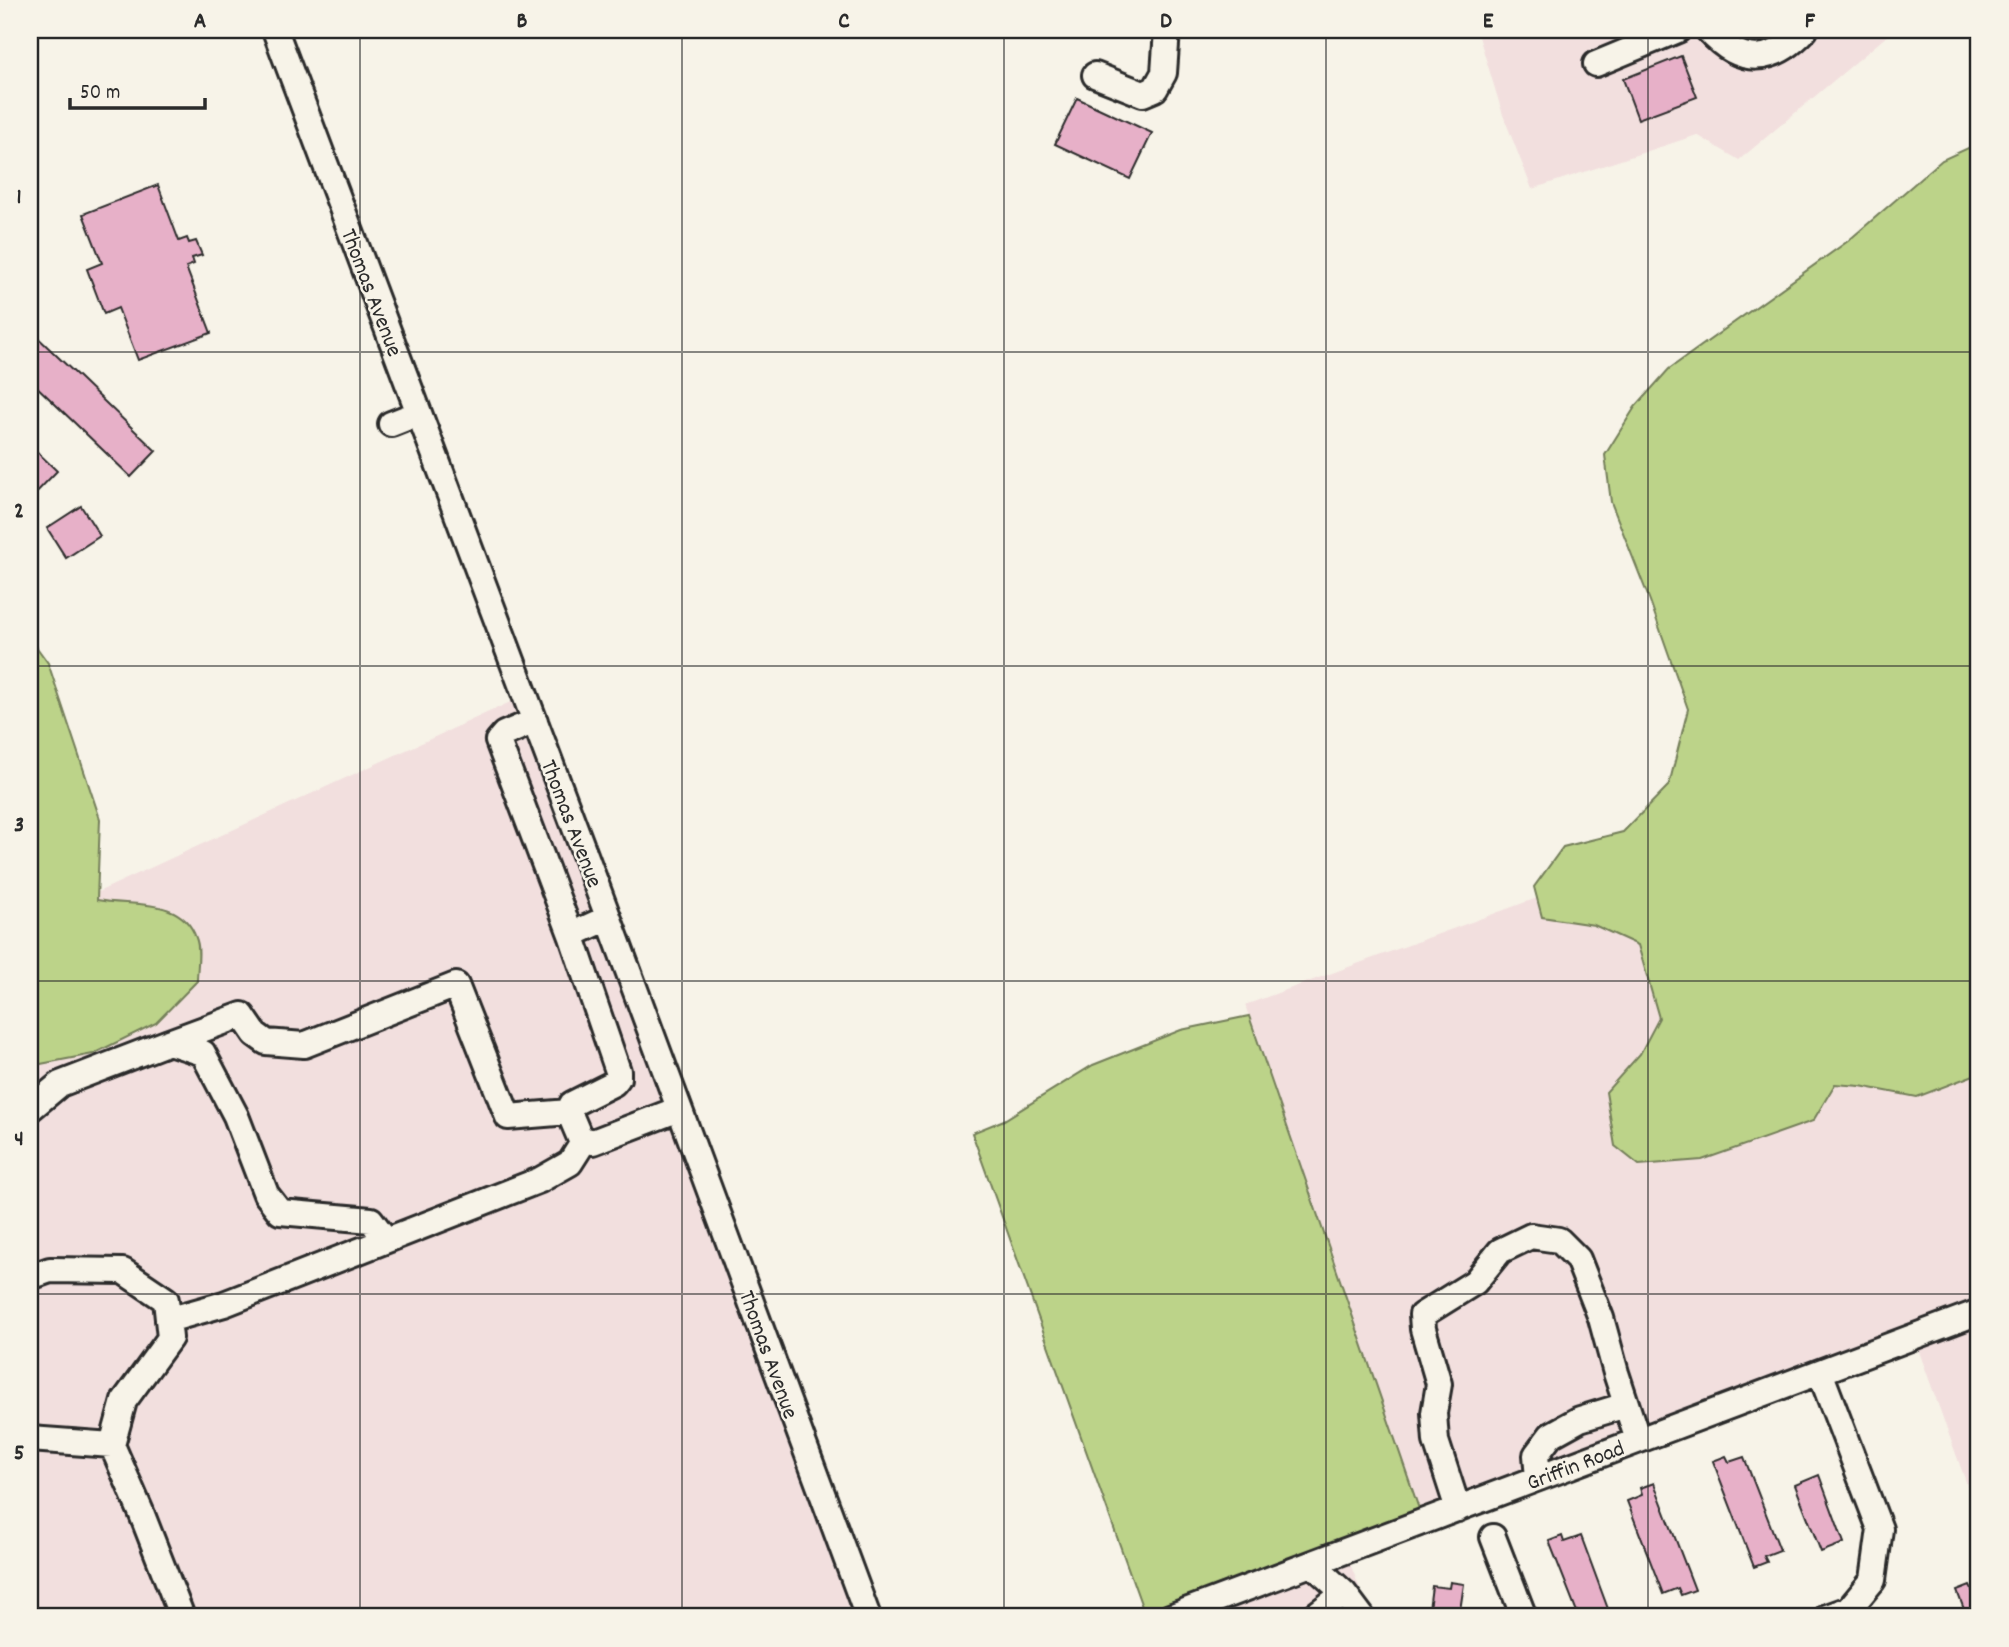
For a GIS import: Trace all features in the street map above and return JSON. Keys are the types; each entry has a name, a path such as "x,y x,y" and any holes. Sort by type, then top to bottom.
{"street":[{"name":"Thomas Avenue","path":"275,30 868,1617"},
{"path":"1095,75 1143,94 1155,89 1164,73 1167,30"},
{"path":"1596,64 1678,30"},
{"path":"1708,30 1724,46 1748,58 1782,49 1805,30"},
{"path":"391,424 419,413"},
{"path":"535,721 504,734 498,741 572,937 618,1071 618,1078 614,1083 572,1104 569,1112 580,1138 593,1142 679,1109"},
{"path":"572,937 575,933 608,918"},
{"path":"30,1109 60,1084 242,1014 255,1034 266,1042 304,1045 456,985 508,1117 569,1112"},
{"path":"169,1042 203,1053 236,1116 266,1194 281,1212 370,1220 386,1240"},
{"path":"168,1320 224,1304 540,1180 570,1163 584,1141"},
{"path":"1458,1508 1436,1441 1434,1413 1439,1384 1423,1329 1422,1315 1475,1282 1500,1251 1531,1236 1559,1240 1578,1259 1601,1318 1638,1440"},
{"path":"30,1277 50,1270 123,1271 166,1300 170,1338 124,1401 111,1444 182,1617"},
{"name":"Griffin Road","path":"1170,1617 1979,1312"},
{"path":"1820,1372 1880,1529 1873,1580 1849,1609 1827,1617"},
{"path":"1538,1478 1536,1455 1551,1435 1580,1419 1626,1405"},
{"path":"30,1439 111,1444"},
{"path":"1493,1537 1524,1617"},
{"path":"1312,1564 1344,1593 1362,1617"},
{"path":"1313,1617 1344,1593"}],"shaded area":[{"path":"1477,30 1894,30 1739,160 1697,135 1532,189 1503,115"},
{"path":"517,699 858,1617 30,1617 30,1066 93,1054 156,1023 197,981 122,904 98,900 98,892"},
{"path":"1537,898 1542,917 1594,925 1638,945 1659,1018 1640,1054 1606,1092 1835,1084 1917,1097 1979,1073 1979,1301 1420,1512 1245,1005"},
{"path":"1979,1323 1979,1518 1917,1346"},
{"path":"1349,1561 1371,1617 1200,1617"}],"green space":[{"path":"1979,143 1979,1073 1917,1097 1835,1084 1813,1121 1702,1160 1639,1165 1615,1146 1606,1092 1640,1054 1659,1018 1638,945 1594,925 1542,917 1534,887 1563,847 1623,832 1669,785 1688,709 1611,502 1605,455 1635,407 1669,369 1848,241 1942,160"},
{"path":"30,638 48,663 100,819 97,900 154,906 179,915 196,938 199,953 197,981 156,1023 93,1054 30,1066"},
{"path":"1249,1016 1420,1512 1145,1615 972,1133 1004,1120 1093,1065 1181,1030"}],"building":[{"path":"1681,56 1697,97 1638,119 1623,79"},
{"path":"1077,98 1152,133 1130,179 1055,144"},
{"path":"158,185 179,241 187,238 189,243 196,241 202,255 192,258 194,264 186,267 211,333 138,360 118,308 104,314 87,269 102,263 83,214"},
{"path":"30,330 156,451 131,477 30,380"},
{"path":"30,445 57,471 30,499"},
{"path":"81,506 100,536 66,558 47,528"},
{"path":"1726,1456 1729,1462 1744,1457 1780,1550 1764,1556 1767,1562 1754,1567 1713,1461"},
{"path":"1819,1475 1844,1543 1821,1552 1795,1485"},
{"path":"1654,1483 1695,1590 1681,1595 1678,1588 1663,1594 1627,1501 1642,1495 1640,1488"},
{"path":"1562,1536 1564,1542 1581,1536 1611,1617 1579,1617 1549,1541"},
{"path":"1450,1582 1464,1584 1459,1617 1428,1617 1432,1586 1449,1588"},
{"path":"1970,1586 1973,1592 1979,1590 1979,1617 1967,1617 1957,1591"}]}
